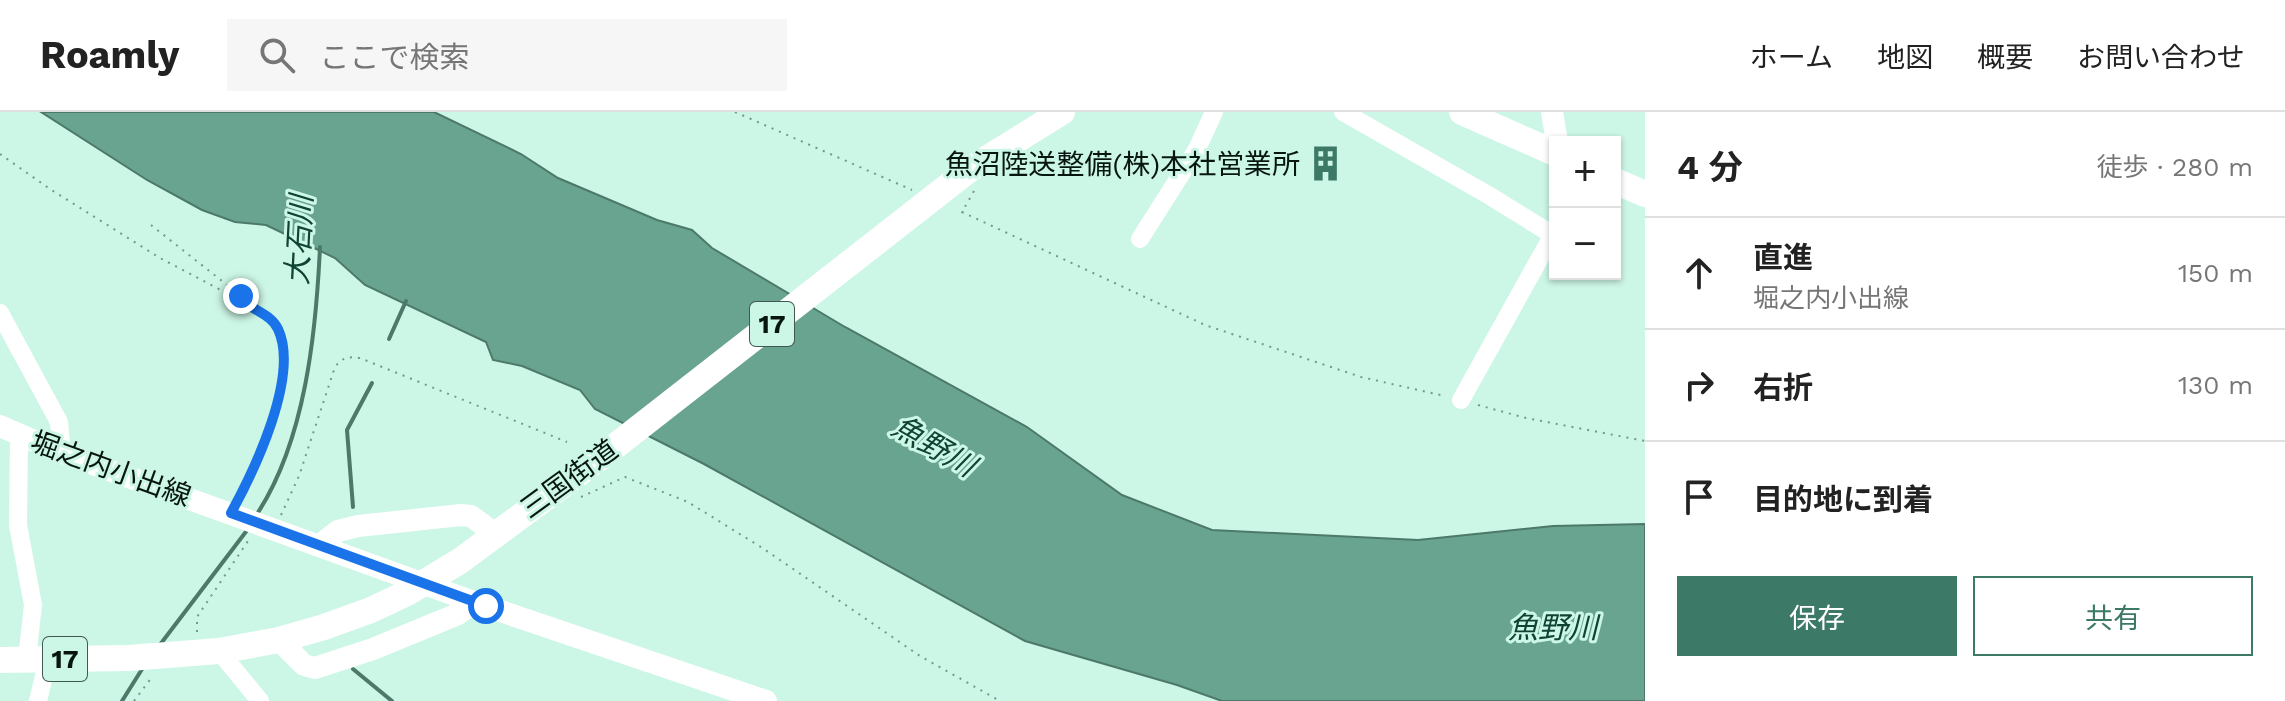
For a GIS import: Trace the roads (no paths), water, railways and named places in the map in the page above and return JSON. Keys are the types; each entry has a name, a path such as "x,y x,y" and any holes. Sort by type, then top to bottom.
{"highway":[{"name":"三国街道","path":"0,660 129,658 197,653 279,640 371,610 407,593 460,561 609,451 929,192 1062,112"},
{"path":"1462,112 1549,150"},
{"path":"1621,184 1645,194"}],"main road":[{"path":"1552,112 1556,136"},
{"name":"堀之内小出線","path":"10,431 62,453 474,602 766,701"},
{"path":"320,545 338,531 358,526 461,515 471,516 494,533"},
{"path":"279,640 304,665 315,668 373,649 458,614 474,602"}],"street":[{"path":"1140,239 1197,149 1214,112"},
{"path":"1343,112 1549,230"},
{"path":"1461,400 1549,242"},
{"path":"0,313 59,422 62,453"},
{"path":"10,431 18,525 33,605 38,701"},
{"path":"197,653 260,701"}],"water":[{"name":"魚野川","path":"41,112 434,112 521,154 558,178 657,220 692,230 712,248 845,327 1027,427 1122,495 1212,530 1418,540 1553,526 1645,524 1645,701 1222,701 1025,641 704,464 595,409 580,390 522,366 493,360 486,342 365,285 335,258 266,225 235,222 202,210 147,180"}],"waterway":[{"name":"大石川","path":"257,514 287,454 297,420 311,350 320,247"},
{"path":"389,339 406,301"},
{"path":"353,507 347,430 372,383"},
{"name":"大石川","path":"159,646 248,529"},
{"name":"大石川","path":"122,701 144,666"},
{"path":"353,669 392,701"}],"place":[{"name":"魚沼陸送整備(株)本社営業所","path":"1326,164"}]}
